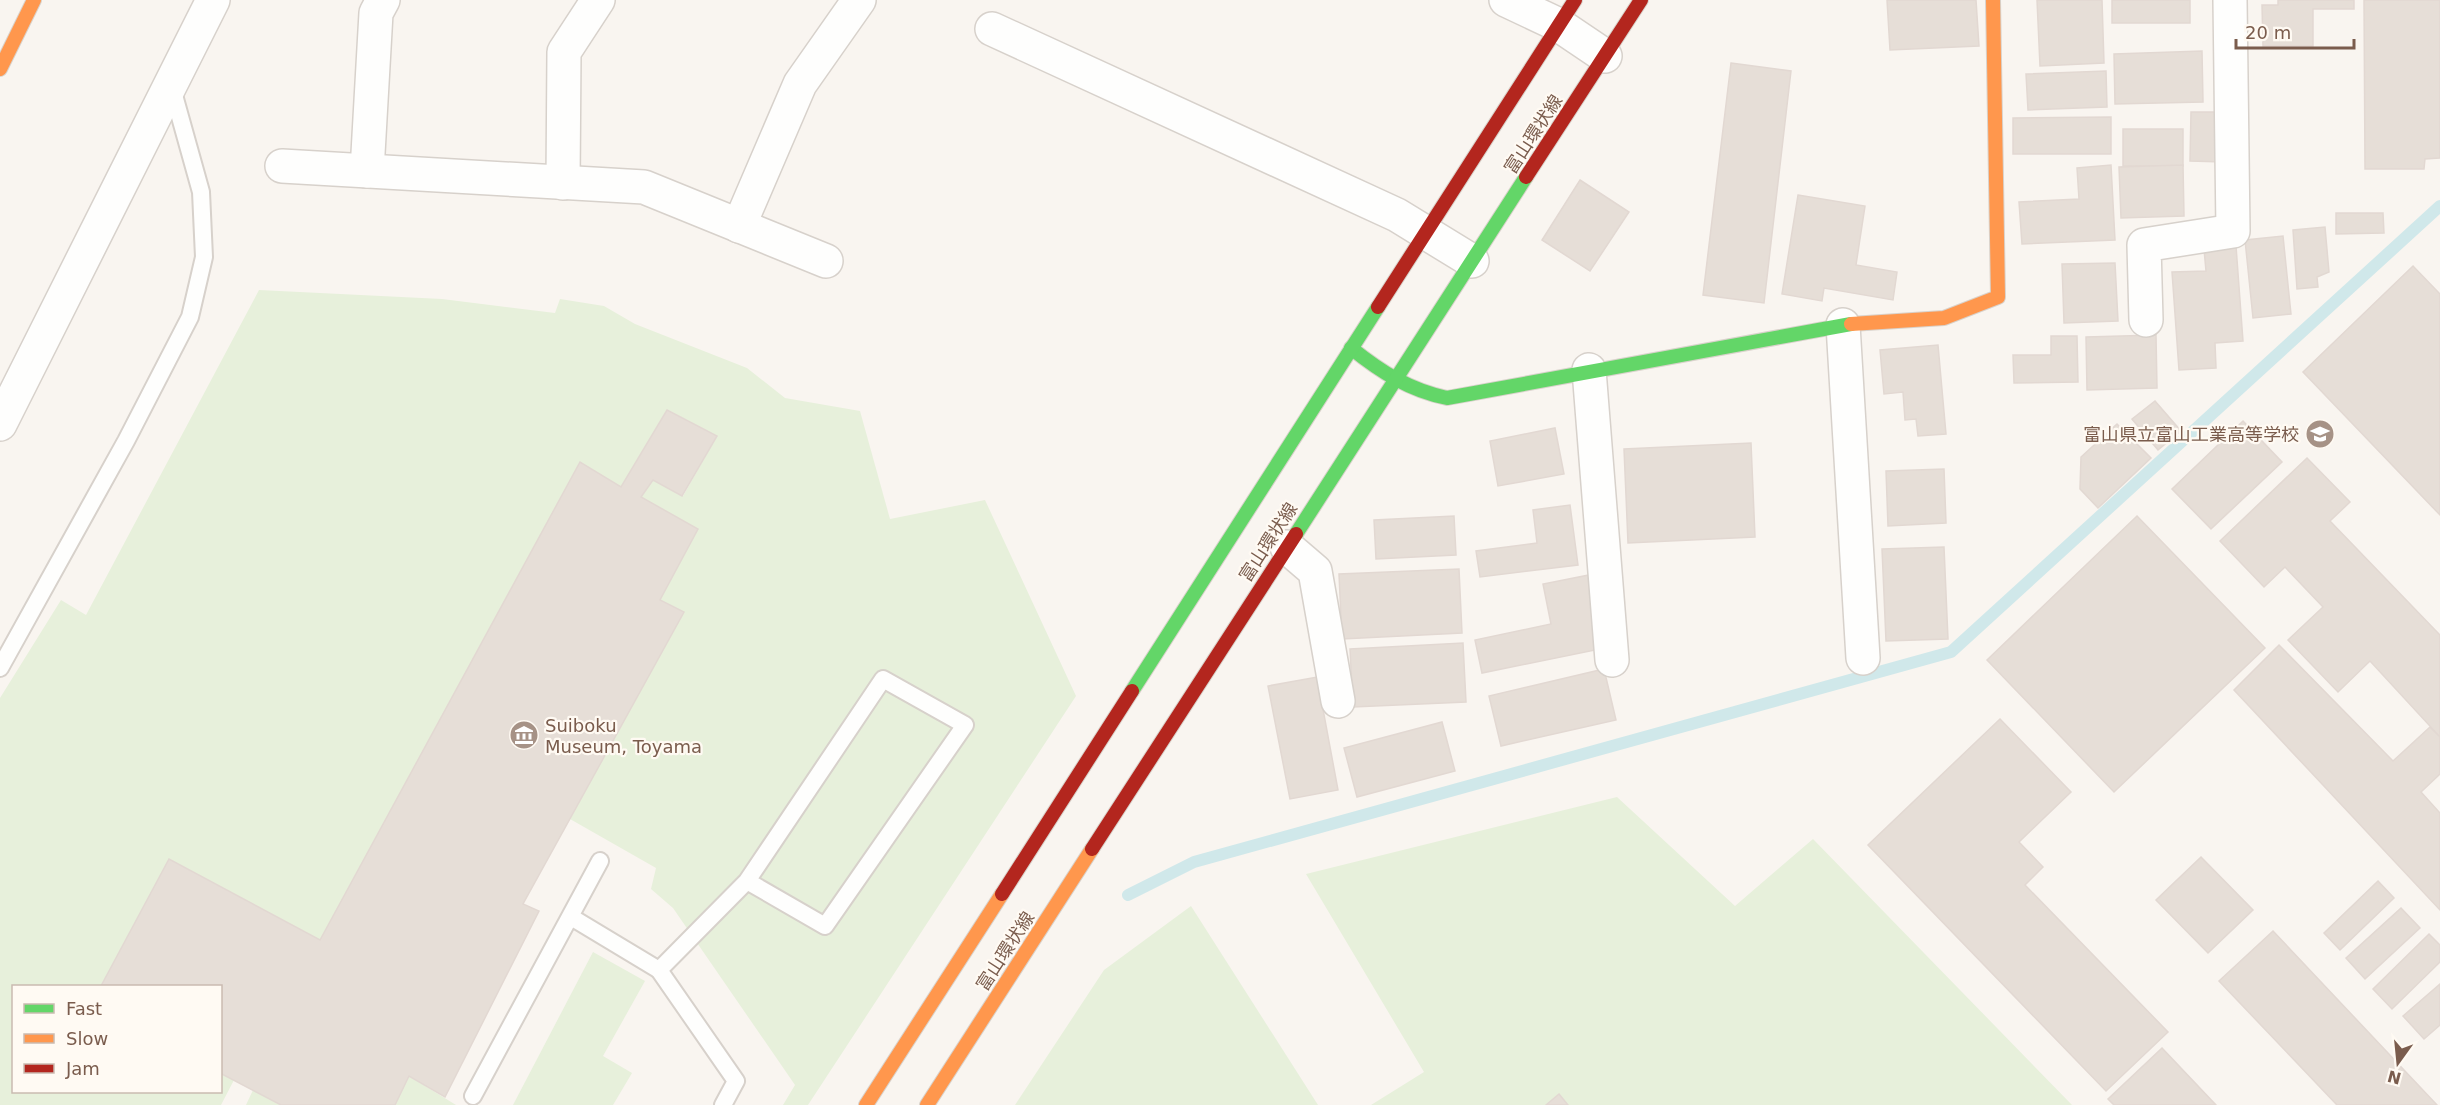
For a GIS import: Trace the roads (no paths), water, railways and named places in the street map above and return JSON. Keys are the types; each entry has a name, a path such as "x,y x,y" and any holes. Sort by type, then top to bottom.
{"main road":[{"path":"0,69 34,0"},
{"name":"富山環状線","path":"927,1105 1641,0"},
{"path":"1351,348 1394,381 1428,395 1447,398 1843,325 1944,318 1998,297 1994,0"},
{"name":"富山環状線","path":"866,1105 1567,13"}],"street":[{"path":"0,424 213,0"},
{"path":"367,171 376,13 383,0"},
{"path":"562,183 564,52 598,0"},
{"path":"739,226 800,84 859,0"},
{"path":"1506,0 1567,13 1605,56"},
{"path":"2146,320 2144,245 2233,231 2230,0"},
{"path":"992,30 1397,214 1472,261"},
{"path":"282,166 644,187 826,261"},
{"path":"1843,325 1863,658"},
{"path":"1589,370 1612,660"},
{"path":"1287,547 1315,571 1338,701"}],"lane":[{"path":"0,668 126,441 190,317 204,257 201,192 171,84"},
{"path":"659,970 747,881 883,679 965,725 825,926 747,881"},
{"path":"473,1096 600,861"},
{"path":"571,917 659,970 736,1081 723,1105"}],"waterway":[{"path":"1128,895 1194,862 1951,652 2440,206"}],"place":[{"name":"富山県立富山工業高等学校","path":"2320,434"},
{"name":"Suiboku Museum, Toyama","path":"524,735"}]}
